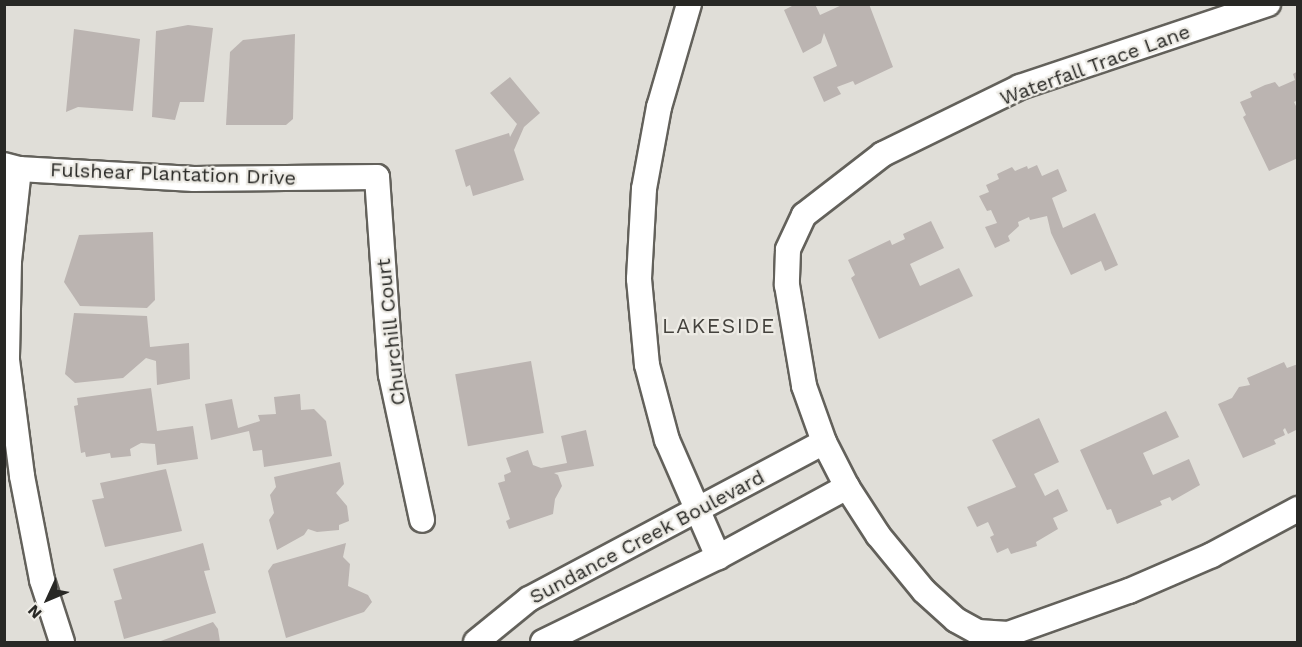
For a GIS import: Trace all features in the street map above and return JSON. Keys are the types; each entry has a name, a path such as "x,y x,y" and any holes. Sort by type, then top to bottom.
{"street":[{"path":"689,4 659,107 644,189 639,279 647,365 667,440 695,509 718,557"},
{"name":"Waterfall Trace Lane","path":"1268,4 1020,87 883,154 804,215 788,250 787,285 804,386 824,442 847,487 878,535 924,591 956,620 978,632 1008,634 1129,591 1212,555 1298,509"},
{"path":"12,167 6,360 22,476 42,580 62,642"},
{"name":"Fulshear Plantation Drive","path":"12,167 194,179 377,177"},
{"name":"Churchill Court","path":"377,177 391,375 422,520"},
{"name":"Sundance Creek Boulevard","path":"476,642 530,598 824,442"},
{"path":"543,642 718,557 847,487"}],"building":[{"path":"796,4 815,4 820,15 844,4 869,4 893,67 855,85 853,81 837,87 841,94 824,102 813,77 837,66 824,33 821,43 803,53 784,10"},
{"path":"188,25 213,28 204,102 180,102 175,120 152,117 156,31"},
{"path":"74,29 140,39 133,111 78,107 66,112"},
{"path":"295,34 293,119 286,125 226,125 230,52 243,40"},
{"path":"1298,71 1298,100 1294,102 1298,110 1298,158 1269,171 1243,117 1246,115 1240,102 1252,97 1250,92 1265,85 1275,82 1279,87 1295,80 1293,74"},
{"path":"510,77 540,113 524,127 514,150 524,180 473,196 470,185 466,187 455,150 509,133 510,137 517,124 490,93"},
{"path":"1037,165 1042,176 1058,169 1067,191 1052,198 1063,228 1095,213 1118,265 1105,271 1101,261 1071,275 1051,233 1047,216 1030,220 1029,217 1018,222 1019,226 1008,236 1010,241 995,248 985,227 997,223 991,210 987,211 979,196 989,192 986,185 999,179 997,174 1012,167 1015,171"},
{"path":"931,221 944,248 910,264 920,286 959,268 973,296 879,339 851,278 855,275 848,260 890,240 892,245 905,239 903,234"},
{"path":"153,232 155,300 147,308 80,306 64,282 79,235"},
{"path":"74,313 147,316 150,347 189,343 190,379 157,385 156,361 146,358 123,378 75,383 65,374"},
{"path":"531,361 544,433 468,446 455,374"},
{"path":"1284,362 1287,368 1298,364 1298,429 1288,434 1285,428 1283,430 1285,435 1274,440 1276,444 1243,458 1218,404 1232,398 1239,387 1250,385 1247,378"},
{"path":"151,388 157,431 193,426 198,459 157,465 155,444 141,443 130,449 131,456 111,458 110,453 86,457 85,452 81,453 74,406 78,405 77,398"},
{"path":"300,394 301,410 314,409 326,421 332,456 264,467 262,450 253,451 249,431 211,440 205,404 232,399 238,428 260,421 258,415 276,414 274,397"},
{"path":"1166,411 1179,437 1143,453 1153,475 1189,459 1200,485 1172,501 1170,497 1160,501 1162,505 1117,524 1111,509 1107,510 1080,450"},
{"path":"1039,418 1059,462 1034,474 1045,496 1058,489 1068,511 1053,518 1058,529 1036,542 1037,546 1011,554 1008,548 997,553 990,537 994,535 988,522 977,527 967,507 1016,487 992,440"},
{"path":"586,430 594,466 554,473 558,475 562,486 555,499 553,514 509,529 506,521 510,519 498,483 505,481 504,475 511,472 506,458 528,450 533,465 541,468 567,463 561,436"},
{"path":"340,462 344,484 336,493 347,506 349,521 339,525 339,530 317,532 308,529 304,535 277,550 269,520 274,513 270,495 276,487 274,477"},
{"path":"166,469 182,531 105,547 92,500 104,498 100,483"},
{"path":"203,543 210,570 204,571 216,613 124,639 114,601 122,599 113,569"},
{"path":"346,543 343,557 350,564 348,586 368,595 372,602 364,612 286,638 268,571 273,564"},
{"path":"213,622 218,629 220,642 158,642"}],"district":[{"name":"LAKESIDE","path":"719,326"}]}
